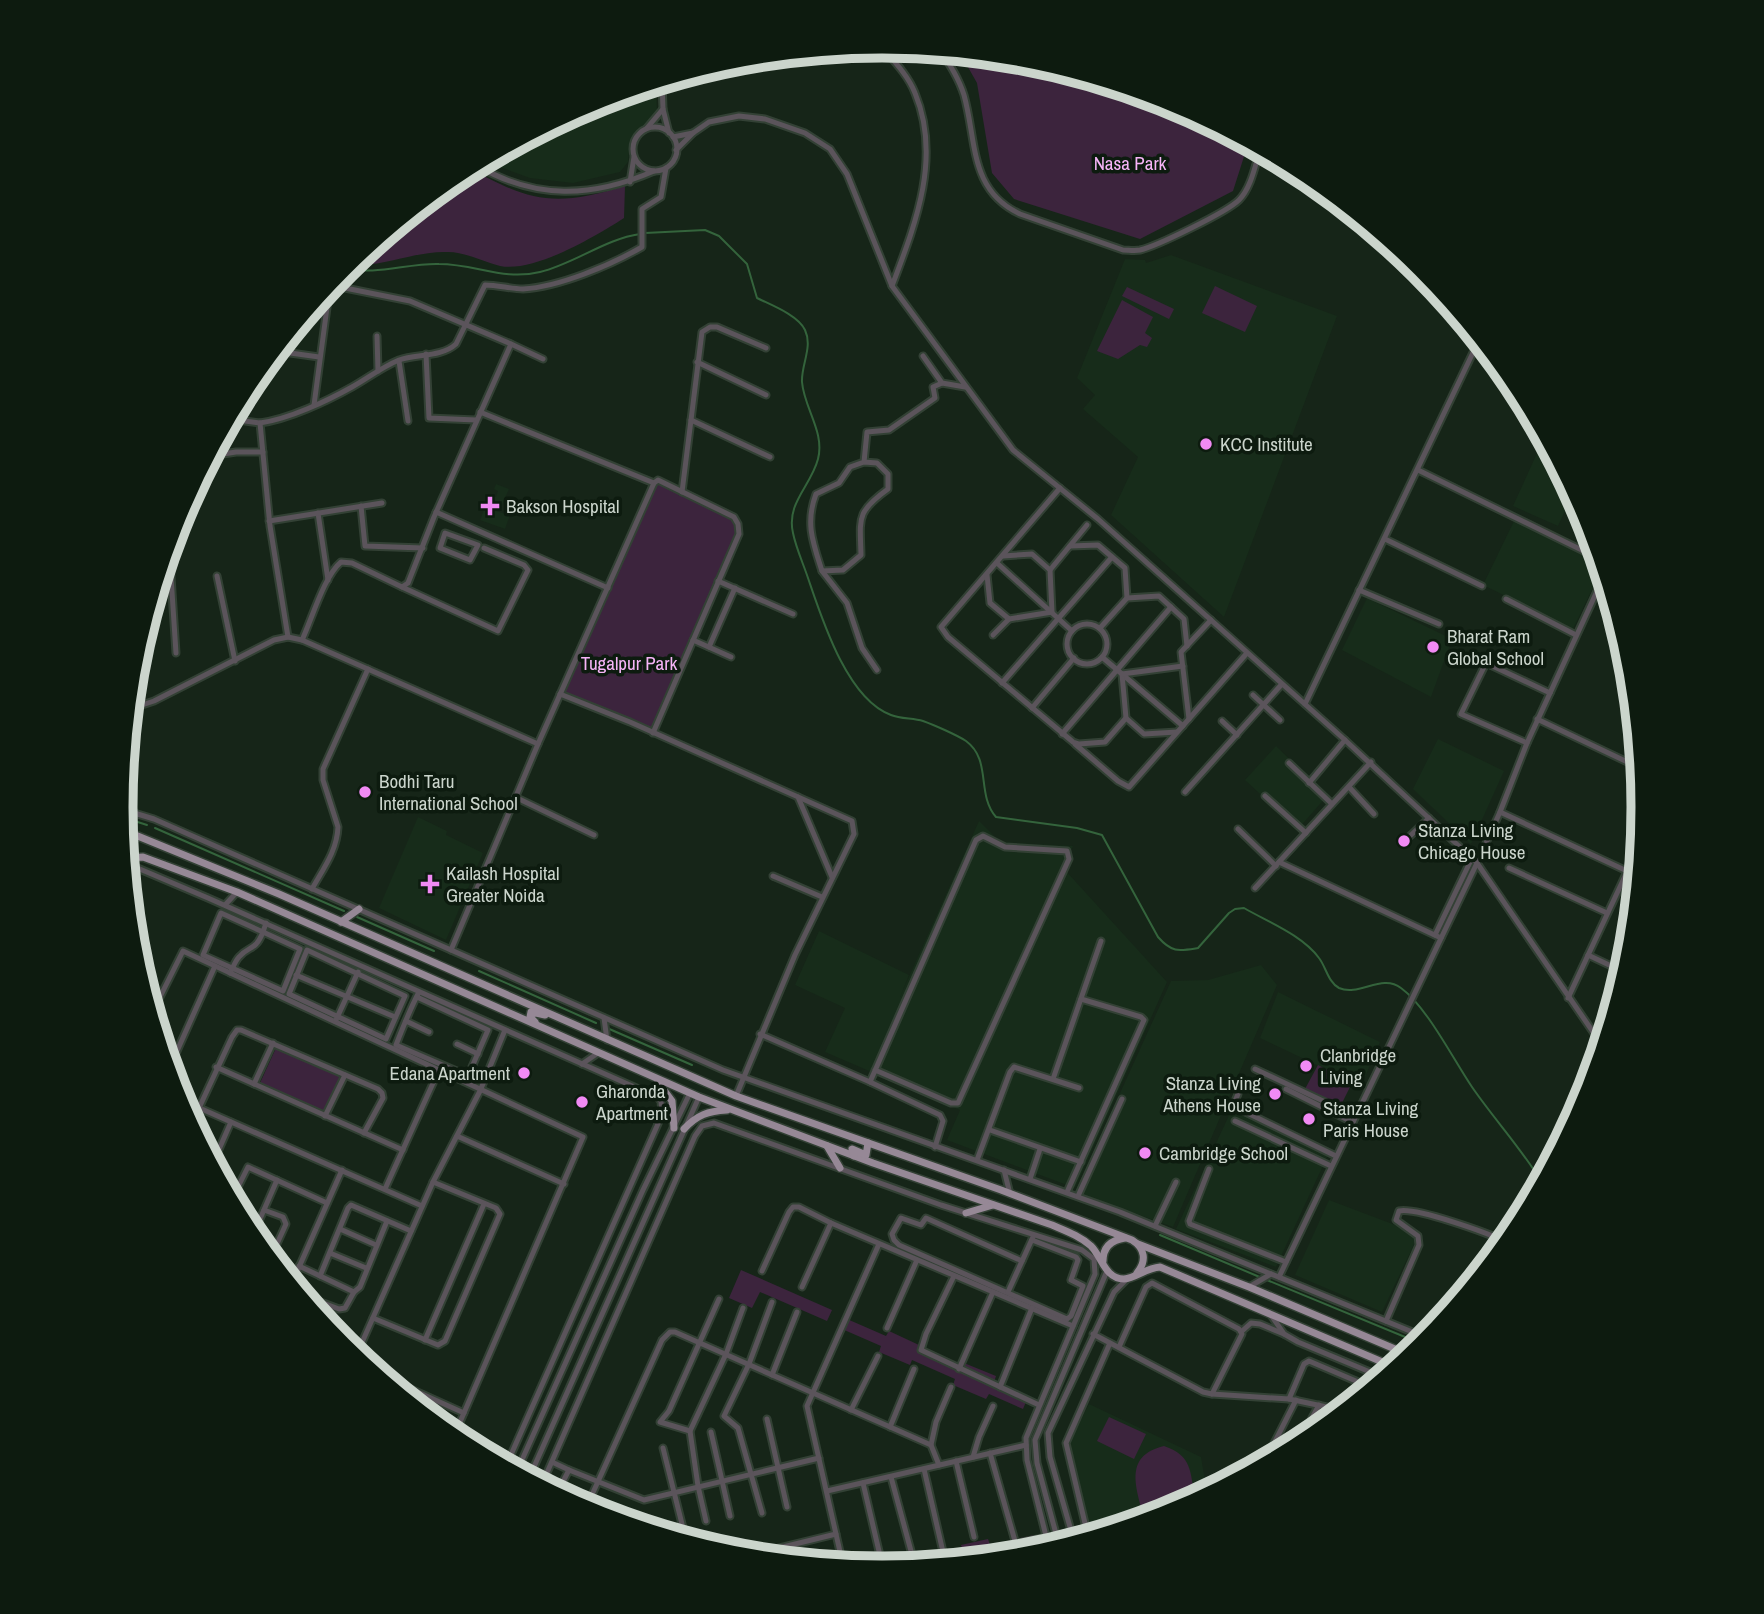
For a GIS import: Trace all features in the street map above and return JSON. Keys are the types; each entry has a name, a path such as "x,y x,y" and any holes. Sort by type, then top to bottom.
{"main road":[{"path":"134,834 341,922 736,1096 1010,1194 1252,1285 1398,1350"},
{"path":"134,858 161,863 237,892 699,1097 853,1156 1078,1236 1092,1247 1107,1270 1116,1278 1128,1278 1148,1268 1160,1267 1384,1363"},
{"path":"341,922 359,909"},
{"path":"538,1025 530,1017 533,1012 555,1015"},
{"path":"651,1076 661,1084 672,1101 674,1128"},
{"path":"684,1129 707,1112 731,1109"},
{"path":"853,1156 852,1149 866,1155 868,1143"},
{"path":"827,1146 840,1168"},
{"path":"966,1213 994,1205"},
{"path":"1103,1262 1106,1248 1117,1239 1125,1238"},
{"path":"1137,1274 1144,1255 1138,1243"}],"street":[{"path":"892,58 915,92 922,116 925,147 923,192 915,226 892,286"},
{"path":"946,61 963,92 975,155 990,192 1007,208 1020,214 1123,250 1139,250 1158,243 1232,206 1245,192 1257,158"},
{"path":"662,91 663,109 676,150"},
{"path":"630,182 633,145 663,109"},
{"path":"486,171 515,184 555,191 593,190 630,182 666,168 671,164 676,150 709,122 739,116 765,119 806,133 830,149 847,174 892,286 1013,450 1098,519 1371,762 1474,861 1595,1035"},
{"path":"644,131 657,128 671,135 693,133"},
{"path":"634,157 642,167 654,171"},
{"path":"241,419 260,423 285,417 352,387 399,360 450,350 456,344 485,285 521,289 566,279 636,251 642,247 642,209 661,197 666,168"},
{"path":"342,287 410,301 543,359"},
{"path":"314,405 327,304"},
{"path":"682,492 702,332 710,327 724,329 766,348"},
{"path":"377,336 378,371"},
{"path":"402,587 408,583 436,512 511,344"},
{"path":"1305,704 1475,349"},
{"path":"287,353 319,357"},
{"path":"426,354 429,418 476,421"},
{"path":"923,356 942,383"},
{"path":"399,360 408,421"},
{"path":"697,362 766,395"},
{"path":"864,462 867,432 889,430 935,398 933,387 942,383 965,387"},
{"path":"480,412 654,483"},
{"path":"691,420 770,457"},
{"path":"260,423 270,521 288,637"},
{"path":"221,454 263,452"},
{"path":"822,571 843,570 861,555 860,519 867,504 888,489 888,474 877,463 864,462 849,467 839,483 816,494 809,512 812,541 822,571 847,603 862,648 877,670"},
{"path":"1418,470 1586,552"},
{"path":"451,950 560,694 654,483 658,480 734,517 738,524 738,534 653,733"},
{"path":"1060,488 941,627 948,637 1118,781 1129,787 1247,653"},
{"path":"270,521 382,503"},
{"path":"361,506 365,546 422,548"},
{"path":"436,512 608,588"},
{"path":"318,513 328,580"},
{"path":"1052,612 1050,570 1087,525"},
{"path":"302,640 335,567 346,562 498,631 528,570 524,565 507,557 481,547 448,533 444,535 439,546 468,561 481,547 484,533"},
{"path":"1385,539 1482,586"},
{"path":"1070,546 1098,545 1125,568 1127,598"},
{"path":"507,557 513,546"},
{"path":"1003,556 1032,554 1050,570"},
{"path":"1002,683 1112,557"},
{"path":"997,563 1072,631"},
{"path":"171,573 176,653"},
{"path":"987,575 990,603 1009,619"},
{"path":"218,576 235,661"},
{"path":"718,581 793,614"},
{"path":"709,647 735,588"},
{"path":"1279,1277 1418,987 1474,861 1500,812 1527,743 1598,588"},
{"path":"1359,590 1439,624"},
{"path":"1100,628 1127,598 1159,596 1184,618 1187,646"},
{"path":"1506,599 1576,635"},
{"path":"1062,734 1119,671 1171,607"},
{"path":"993,635 1009,619 1052,612"},
{"path":"1189,719 1181,652 1210,620"},
{"path":"1086,624 1100,628 1107,642 1102,657 1088,663 1074,658 1068,645 1072,631 1086,624"},
{"path":"140,706 275,640 288,637 302,640 538,744"},
{"path":"693,640 731,657"},
{"path":"1102,657 1183,726"},
{"path":"1032,708 1074,658"},
{"path":"1527,743 1461,714 1486,663 1550,693"},
{"path":"1119,671 1183,666"},
{"path":"312,889 336,847 338,835 338,827 323,780 325,761 368,669"},
{"path":"1119,671 1126,718 1144,734 1178,732"},
{"path":"1185,792 1282,684"},
{"path":"560,694 852,821 854,834 822,897 760,1034 736,1096"},
{"path":"1253,695 1279,720"},
{"path":"1073,742 1105,742 1126,718"},
{"path":"1538,719 1630,763"},
{"path":"1222,721 1237,735"},
{"path":"1309,783 1345,740"},
{"path":"1255,888 1371,762"},
{"path":"1289,763 1332,804"},
{"path":"1349,787 1374,814"},
{"path":"1265,796 1306,833"},
{"path":"798,797 832,877"},
{"path":"517,798 594,835"},
{"path":"1500,812 1627,871"},
{"path":"133,813 165,824 743,1077 1078,1196 1269,1276 1279,1277 1416,1333"},
{"path":"1410,836 1429,817"},
{"path":"1238,830 1277,864 1438,937"},
{"path":"870,1082 875,1070 976,841 983,836 1005,847 1067,851 1069,859 958,1102 951,1103 875,1070"},
{"path":"135,867 661,1101 662,1114 509,1457"},
{"path":"1569,998 1629,867"},
{"path":"1509,868 1607,913"},
{"path":"773,876 822,897"},
{"path":"225,905 237,892"},
{"path":"158,1001 183,951 215,966 231,970 283,991 300,949 221,913 203,955 231,970 336,1019 480,1091 581,1134 583,1141 459,1425"},
{"path":"231,970 241,954 254,947 266,923"},
{"path":"1053,1079 1101,941"},
{"path":"307,950 405,996 386,1038 336,1019 289,994 296,975 307,950"},
{"path":"1588,956 1614,967"},
{"path":"175,1055 215,966"},
{"path":"336,1019 361,966"},
{"path":"296,975 396,1017"},
{"path":"418,995 396,1045 468,1076 490,1027"},
{"path":"1067,1192 1144,1020 1081,999"},
{"path":"604,1018 607,1040"},
{"path":"406,1021 429,1032"},
{"path":"199,1108 216,1067 237,1030 273,1043 382,1093 383,1098 364,1133"},
{"path":"361,1345 433,1182 480,1091 505,1030"},
{"path":"760,1034 940,1115 943,1122 935,1147"},
{"path":"254,1084 273,1043"},
{"path":"457,1044 478,1054"},
{"path":"582,1064 598,1053"},
{"path":"216,1067 403,1150"},
{"path":"977,1160 1010,1072 1014,1068 1079,1088"},
{"path":"1255,1069 1353,1119"},
{"path":"385,1189 439,1070"},
{"path":"325,1115 345,1075"},
{"path":"1286,1089 1353,1119"},
{"path":"521,1463 642,1190 690,1093"},
{"path":"1238,1094 1233,1106 1336,1156"},
{"path":"533,1469 699,1097"},
{"path":"1078,1196 1122,1099"},
{"path":"196,1107 422,1206"},
{"path":"1235,1121 1331,1166"},
{"path":"217,1152 231,1122"},
{"path":"546,1476 698,1130 714,1123 1033,1237 1082,1250 1094,1259 1095,1274 1027,1432 1026,1445 1046,1537 1019,1543 1015,1541 990,1453"},
{"path":"990,1130 1080,1162"},
{"path":"457,1136 564,1184"},
{"path":"1030,1180 1040,1149"},
{"path":"237,1189 248,1167 327,1203"},
{"path":"1209,1169 1190,1224 1286,1262"},
{"path":"296,1273 342,1170"},
{"path":"1004,1170 1010,1194"},
{"path":"259,1222 277,1180"},
{"path":"373,1318 439,1345 445,1341 500,1213 496,1208 433,1182"},
{"path":"1155,1226 1176,1182"},
{"path":"628,1192 642,1190"},
{"path":"425,1340 484,1204"},
{"path":"320,1276 351,1205 411,1231"},
{"path":"762,1271 789,1212 793,1207 799,1207 1073,1326"},
{"path":"264,1210 283,1217 286,1224 276,1246"},
{"path":"1387,1321 1419,1245 1418,1236 1396,1220 1399,1211 1407,1210 1444,1220 1494,1238"},
{"path":"1022,1261 926,1217 921,1225 901,1217 892,1234 899,1244 1063,1318 1071,1316 1083,1286 1072,1280 1078,1260 1033,1237"},
{"path":"319,1301 339,1308 345,1308 349,1304 354,1292 360,1287 387,1221"},
{"path":"802,1287 831,1223"},
{"path":"340,1229 376,1245"},
{"path":"1008,1292 1033,1237"},
{"path":"841,1555 807,1410 812,1392 879,1244"},
{"path":"330,1253 366,1268"},
{"path":"887,1328 917,1260"},
{"path":"299,1266 354,1292"},
{"path":"1057,1535 1038,1463 1035,1440 1107,1270"},
{"path":"954,1276 921,1349 1039,1405"},
{"path":"1252,1285 1269,1276"},
{"path":"1071,1532 1050,1457 1048,1433 1114,1292 1128,1278"},
{"path":"1119,1347 1150,1282 1241,1332"},
{"path":"959,1369 993,1292"},
{"path":"690,1431 660,1422 670,1411 719,1299"},
{"path":"762,1513 737,1426 724,1416 749,1364 772,1302"},
{"path":"706,1521 690,1431 726,1354 743,1308"},
{"path":"1000,1387 1032,1308"},
{"path":"772,1375 797,1312"},
{"path":"1270,1313 1284,1334"},
{"path":"1212,1394 1246,1325 1260,1324 1371,1374"},
{"path":"591,1497 666,1335 675,1332 931,1445"},
{"path":"1093,1334 1199,1390 1212,1394 1289,1399 1329,1407"},
{"path":"1086,1528 1066,1443 1110,1343"},
{"path":"1064,1347 1073,1349"},
{"path":"1314,1362 1320,1353"},
{"path":"851,1410 878,1356"},
{"path":"1289,1399 1304,1364 1314,1362 1360,1383"},
{"path":"890,1427 914,1369"},
{"path":"939,1465 931,1445 936,1422 951,1387"},
{"path":"412,1389 464,1413"},
{"path":"1273,1446 1296,1400"},
{"path":"1310,1421 1319,1405"},
{"path":"973,1457 993,1406"},
{"path":"767,1419 787,1507"},
{"path":"711,1432 730,1516"},
{"path":"827,1491 1026,1445"},
{"path":"663,1448 683,1528"},
{"path":"552,1462 597,1483 644,1500 819,1458"},
{"path":"956,1461 974,1537"},
{"path":"924,1469 943,1552"},
{"path":"562,1484 569,1470"},
{"path":"891,1477 911,1551"},
{"path":"863,1483 880,1556"},
{"path":"779,1549 836,1534"}],"shaded area":[{"path":"656,93 657,111 636,133 630,143 628,162 620,172 573,183 530,178 496,165 551,135 595,115"},
{"name":"KCC Institute","path":"1171,255 1337,316 1224,617 1111,515 1138,457 1083,409 1095,395 1077,378 1125,259 1145,260 1146,263"},
{"path":"1539,448 1567,505 1558,526 1513,506"},
{"name":"Bakson Hospital","path":"496,484 509,489 500,509 500,504 497,503 492,510 510,515 505,529 480,520 491,495 496,497"},
{"path":"1514,521 1587,556 1596,582 1573,629 1483,585"},
{"path":"1367,598 1452,639 1431,697 1342,650"},
{"path":"1438,739 1504,771 1471,844 1413,789"},
{"path":"1276,746 1327,796 1298,829 1245,780"},
{"path":"418,817 447,831 446,835 483,853 446,940 379,908"},
{"path":"979,821 1000,842 1073,846 1026,957 1065,870 1167,982 1075,1188 947,1140 960,1110 825,1052 845,1008 795,985 819,931 909,975 900,997"},
{"path":"1261,965 1277,985 1173,1227 1075,1192 1171,981 1208,980"},
{"path":"1278,992 1380,1042 1361,1086 1260,1038"},
{"path":"1232,1109 1328,1155 1276,1267 1176,1229"},
{"path":"1329,1200 1419,1234 1382,1312 1295,1275"},
{"path":"1089,1404 1201,1457 1205,1482 1169,1499 1089,1527 1068,1445"}],"green space":[{"name":"Nasa Park","path":"965,63 1076,83 1169,115 1245,152 1233,191 1140,239 1014,199 992,173 977,83"},
{"path":"481,175 510,189 545,198 580,197 625,186 624,218 547,259 514,267 500,266 468,255 448,252 427,253 365,265 426,213"},
{"path":"1215,286 1257,306 1245,332 1202,313"},
{"path":"1127,287 1174,309 1169,319 1122,296"},
{"path":"1122,300 1153,317 1145,333 1152,338 1147,347 1140,345 1118,359 1097,351"},
{"name":"Tugalpur Park","path":"655,481 734,517 739,534 653,733 560,694"},
{"path":"276,1048 341,1076 324,1112 260,1083"},
{"path":"1318,1065 1352,1083 1340,1107 1305,1089"},
{"path":"741,1270 832,1310 827,1321 760,1292 752,1308 729,1298"},
{"path":"847,1319 886,1336 889,1331 919,1345 917,1350 961,1368 964,1363 996,1376 994,1382 1028,1397 1023,1409 989,1394 986,1399 953,1385 955,1379 912,1360 910,1365 879,1352 881,1346 842,1329"},
{"path":"1109,1417 1146,1434 1134,1459 1097,1441"},
{"path":"1164,1446 1180,1455 1191,1473 1193,1488 1142,1509 1136,1485 1137,1466 1142,1457"},
{"path":"1034,1535 1035,1540 963,1552 961,1545 988,1539 990,1545"}],"waterway":[{"path":"645,233 705,230 719,236 747,264 757,298 790,315 805,330 808,343 802,382 817,430 819,449 815,469 793,513 793,533 829,635 838,656 861,693 875,706 891,715 923,721 966,741 979,758 987,798 996,817 1077,828 1102,835 1158,937 1172,948 1198,948 1229,913 1244,908 1303,942 1319,958 1339,988 1354,990 1386,983 1401,988 1430,1020 1472,1087 1536,1173"},
{"path":"359,270 439,264 514,275 527,274 553,268 614,241 640,234"},
{"path":"133,821 147,825"},
{"path":"155,828 344,911"},
{"path":"357,917 434,951"},
{"path":"479,971 596,1023"},
{"path":"607,1028 692,1065"},
{"path":"1160,1235 1262,1278"},
{"path":"1267,1280 1410,1339"}],"place":[{"name":"KCC Institute","path":"1206,444"},
{"name":"Bakson Hospital","path":"490,506"},
{"name":"Bharat Ram Global School","path":"1433,647"},
{"name":"Bodhi Taru International School","path":"365,792"},
{"name":"Stanza Living Chicago House","path":"1404,841"},
{"name":"Kailash Hospital Greater Noida","path":"430,884"},
{"name":"Clanbridge Living","path":"1306,1066"},
{"name":"Edana Apartment","path":"524,1073"},
{"name":"Stanza Living Athens House","path":"1275,1094"},
{"name":"Gharonda Apartment","path":"582,1102"},
{"name":"Stanza Living Paris House","path":"1309,1119"},
{"name":"Cambridge School","path":"1145,1153"}]}
